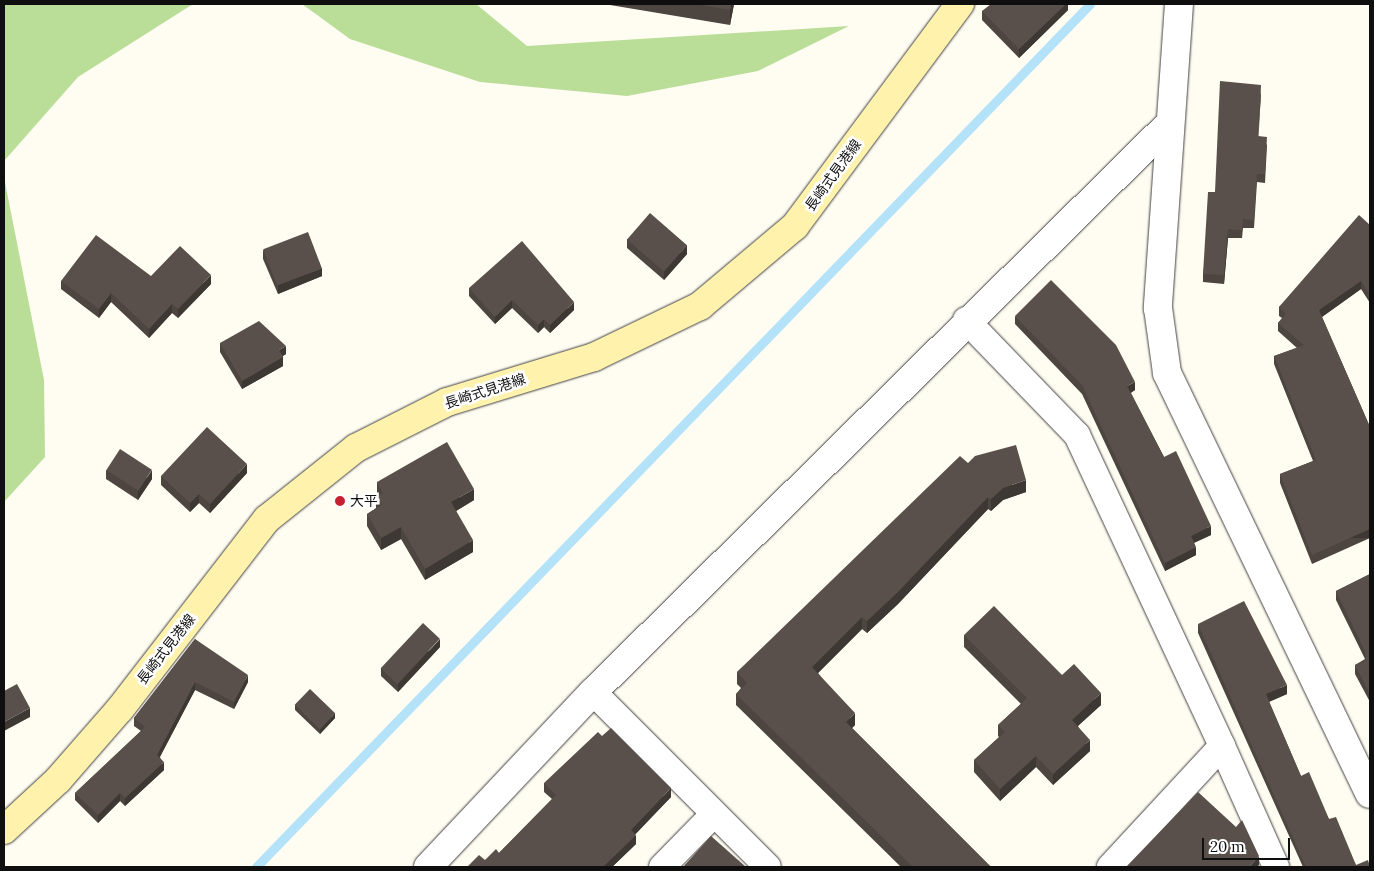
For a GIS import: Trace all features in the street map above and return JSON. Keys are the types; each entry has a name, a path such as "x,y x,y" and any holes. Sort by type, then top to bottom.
{"main road":[{"name":"長崎式見港線","path":"4,830 58,780 120,709 267,519 356,448 447,402 594,357 700,306 795,226 960,4"}],"street":[{"path":"1179,4 1168,125 1158,308 1167,373 1370,794"},
{"path":"428,867 594,692 966,320 1168,125"},
{"path":"966,320 1077,435 1222,746 1276,867"},
{"path":"594,692 768,867"},
{"path":"1110,867 1222,746"},
{"path":"662,867 714,814"}],"green space":[{"path":"4,4 193,4 78,77 4,161"},
{"path":"302,4 476,4 527,46 849,26 758,71 627,96 480,82 350,39"},
{"path":"4,177 44,380 45,457 4,502"}],"building":[{"path":"696,4 731,4 730,10"},
{"path":"991,4 1066,4 1019,49 982,11"},
{"path":"1220,81 1261,85 1258,136 1267,137 1265,174 1257,174 1254,220 1243,219 1242,230 1228,229 1224,275 1203,274 1208,192 1215,192"},
{"path":"650,213 687,245 664,272 627,239"},
{"path":"1359,215 1370,225 1370,295 1361,281 1319,310 1370,427 1370,529 1312,555 1280,474 1316,460 1274,356 1304,345 1278,323 1286,314 1279,307"},
{"path":"308,232 322,268 277,286 263,249"},
{"path":"96,235 151,276 180,246 211,275 178,309 172,304 149,329 111,293 99,309 61,281"},
{"path":"522,241 574,302 550,325 544,319 538,325 512,300 495,317 469,288"},
{"path":"1051,280 1116,345 1135,382 1127,386 1164,457 1176,451 1211,526 1191,536 1196,547 1165,563 1082,385 1015,316"},
{"path":"259,321 286,346 279,350 283,357 242,381 220,343"},
{"path":"207,427 247,464 210,504 199,494 190,503 161,476"},
{"path":"447,442 474,489 451,502 473,540 425,569 401,527 381,538 367,514 382,505 376,497 383,493 377,482"},
{"path":"1016,445 1026,480 1003,488 991,499 988,497 898,592 867,621 862,617 812,667 855,713 846,722 991,867 913,867 736,694 747,683 737,672 960,456 968,463 975,456"},
{"path":"120,449 152,470 138,491 106,470"},
{"path":"1370,574 1370,694 1355,665 1366,660 1365,651 1336,591"},
{"path":"1244,601 1287,685 1266,694 1301,776 1309,772 1329,819 1336,817 1356,865 1368,860 1370,867 1306,867 1198,624"},
{"path":"994,606 1062,675 1074,664 1101,693 1072,720 1090,740 1053,774 1036,756 1000,789 974,760 1005,732 998,725 1027,698 964,635"},
{"path":"423,623 440,639 398,684 381,668"},
{"path":"195,639 248,675 234,702 195,682 157,755 164,762 125,798 120,793 98,815 75,793 145,727 134,718"},
{"path":"17,684 30,708 4,722 4,691"},
{"path":"310,689 335,713 320,729 295,705"},
{"path":"611,728 671,788 631,830 636,835 603,867 467,867 479,855 485,860 496,849 499,853 556,795 544,783 598,732 602,736"},
{"path":"1198,792 1236,827 1242,820 1259,856 1249,867 1126,867"},
{"path":"711,836 746,867 683,867"}],"waterway":[{"path":"256,867 1090,4"}],"place":[{"name":"大平","path":"340,501"}]}
